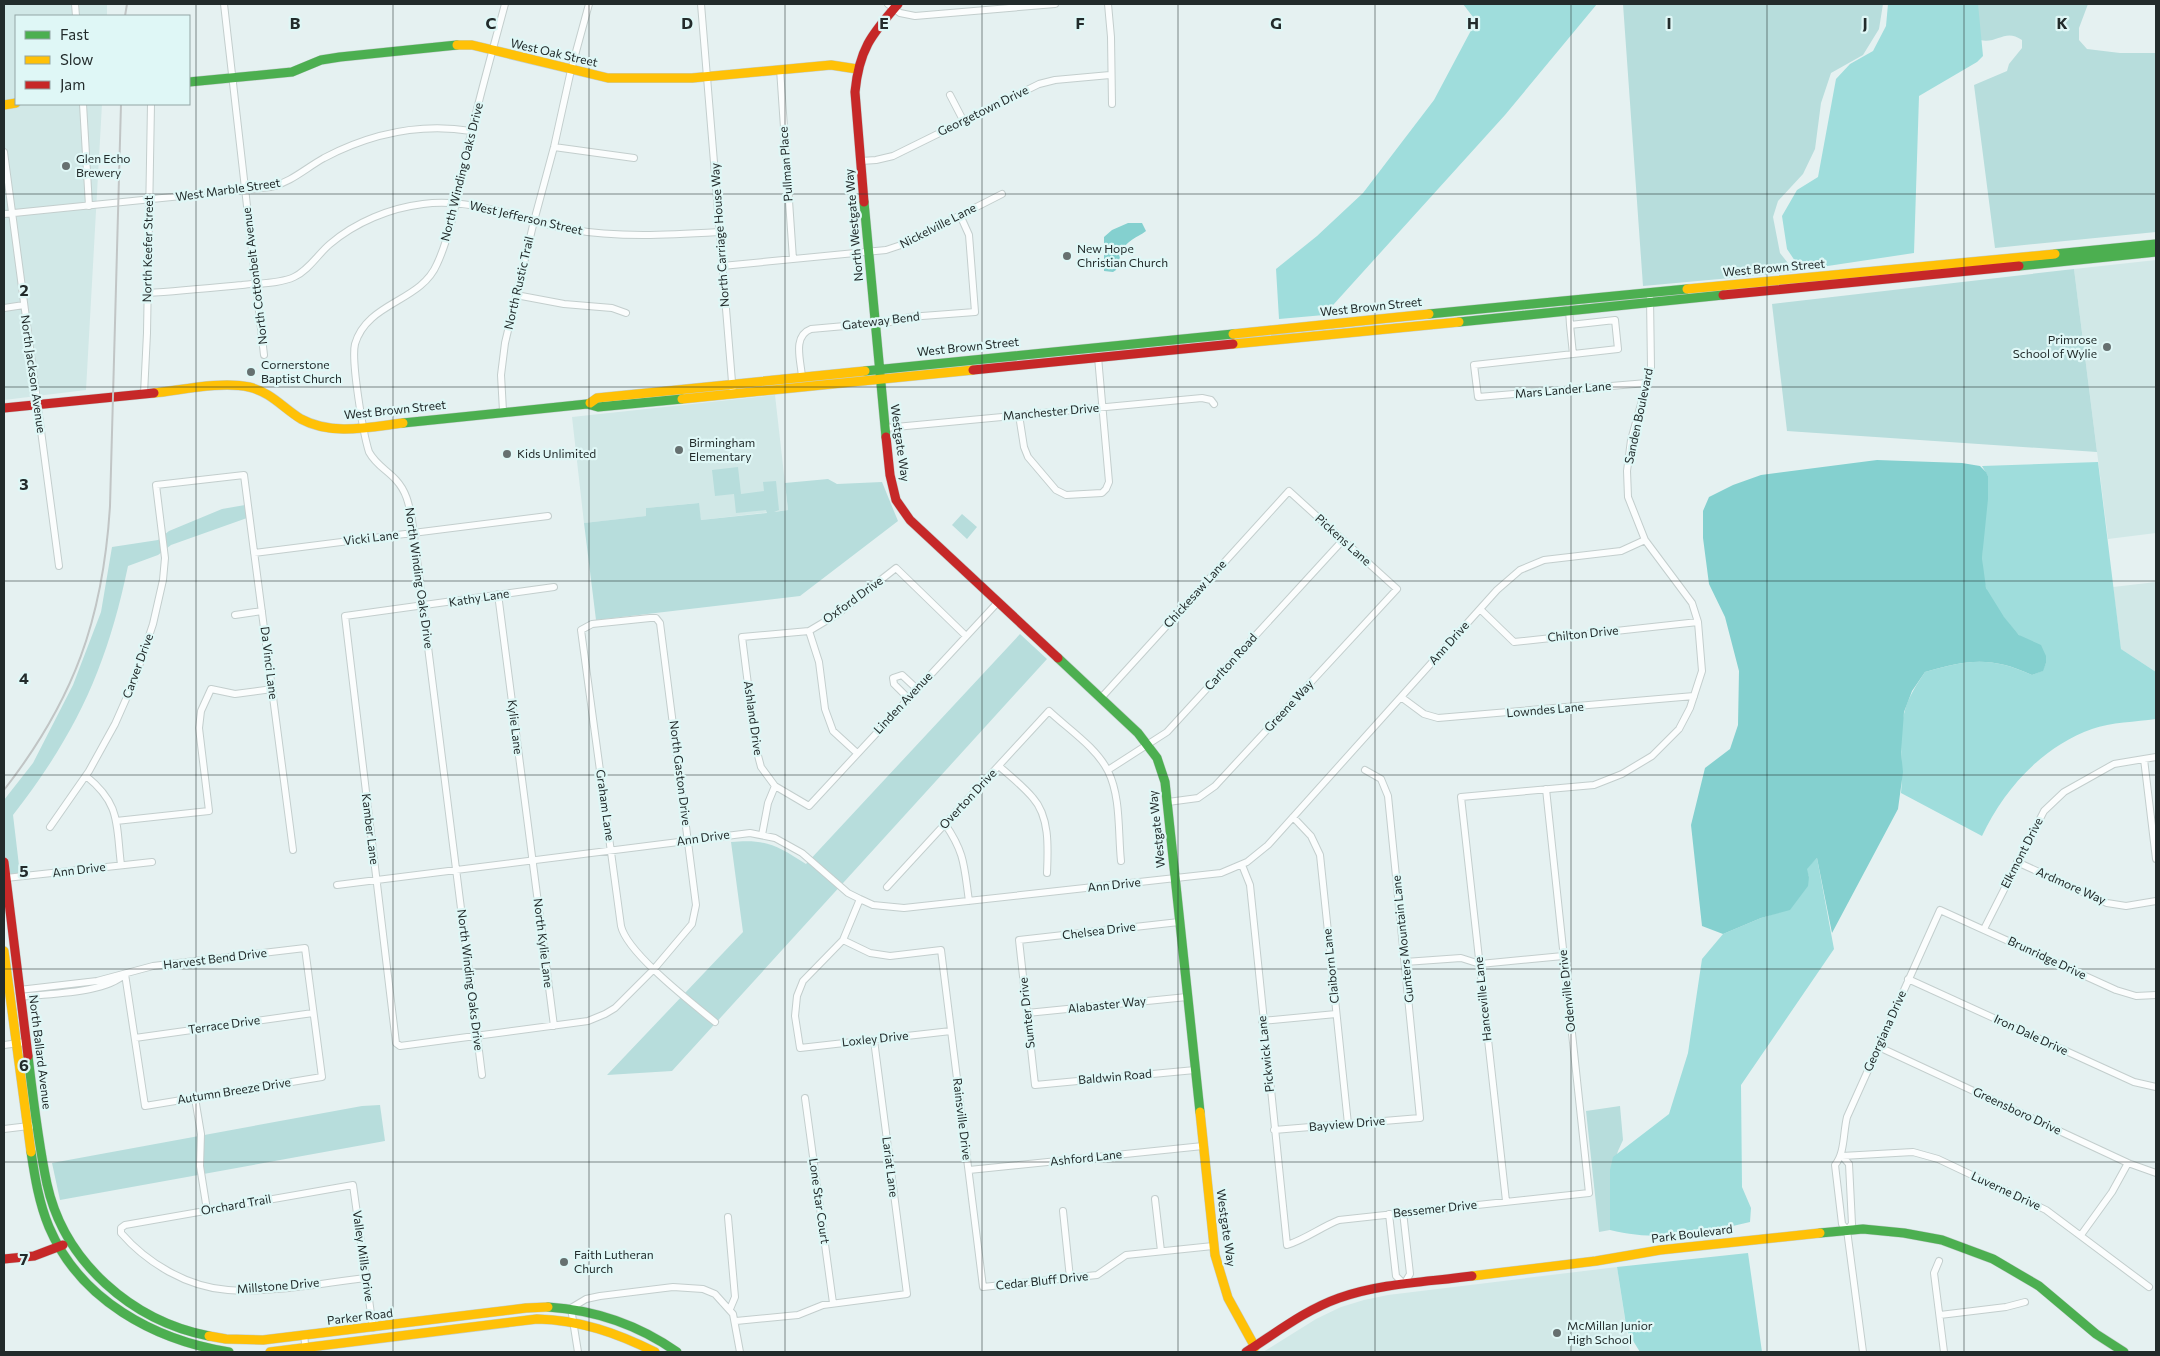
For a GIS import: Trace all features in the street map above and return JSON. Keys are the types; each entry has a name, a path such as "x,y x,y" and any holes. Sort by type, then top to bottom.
{"main road":[{"name":"North Westgate Way","path":"879,379 855,92 857,68 862,51 868,39 893,5"},
{"name":"West Oak Street","path":"190,82 292,72 321,60 340,57 460,45 472,45 571,70 627,80 708,76 831,65 857,68"},
{"name":"West Brown Street","path":"4,408 233,385 249,386 266,392 300,418 317,426 346,429 503,411 590,404 598,407 1569,310 1650,297 2156,244"},
{"path":"2136,254 2140,250 2156,244"},
{"name":"West Brown Street","path":"590,404 597,398 1424,314 1650,297 2156,252"},
{"path":"1490,308 1490,318"},
{"path":"1385,326 1387,322 1416,318 1424,314"},
{"path":"1250,332 1250,342"},
{"name":"Westgate Way","path":"879,379 890,475 896,500 910,520 1138,733 1157,758 1165,782 1168,802 1174,878 1213,1246 1226,1293 1255,1347"},
{"name":"North Ballard Avenue","path":"4,862 37,1124 51,1202 69,1242"},
{"name":"North Ballard Avenue","path":"4,951 36,1183 46,1220 59,1247"},
{"name":"Park Boulevard","path":"1246,1352 1300,1317 1335,1300 1367,1290 1596,1261 1660,1250 1847,1230 1872,1230 1942,1240 1980,1253 2027,1278 2096,1334 2124,1352"},
{"path":"4,1259 34,1256 69,1242"},
{"name":"Parker Road","path":"69,1242 91,1270 114,1293 156,1319 180,1330 218,1339 242,1341 304,1336 526,1308 571,1308 606,1316 624,1323 664,1342 677,1352"},
{"path":"59,1247 91,1287 127,1317 160,1335 186,1345 223,1352"},
{"name":"Parker Road","path":"270,1352 306,1350 537,1319 557,1318 608,1330 655,1352"}],"street":[{"name":"North Cottonbelt Avenue","path":"224,4 264,355"},
{"name":"North Winding Oaks Drive","path":"482,1075 408,498 395,479 372,458 367,446 354,370 356,342 371,318 422,286 438,263 505,4"},
{"name":"North Rustic Trail","path":"503,411 501,375 505,343 554,147 571,70 590,4"},
{"name":"North Carriage House Way","path":"701,4 733,394"},
{"path":"893,5 900,13 915,16 1055,4"},
{"path":"1108,4 1112,37 1110,75 1112,104"},
{"name":"Pullman Place","path":"780,69 793,260"},
{"name":"Georgetown Drive","path":"861,161 893,156 963,120 1047,81 1110,75"},
{"path":"950,95 963,120"},
{"path":"83,105 89,206"},
{"name":"North Keefer Street","path":"144,394 151,105"},
{"name":"West Marble Street","path":"7,214 281,185 325,157 378,136 417,129 452,128 472,131"},
{"path":"554,147 634,158"},
{"name":"North Jackson Avenue","path":"4,152 7,214 24,306 59,566"},
{"name":"Nickelville Lane","path":"722,266 886,250 904,244 1002,194"},
{"name":"West Jefferson Street","path":"147,293 257,284 295,277 330,244 346,232 386,213 423,204 455,203 569,229 632,236 719,232"},
{"name":"Gateway Bend","path":"802,377 799,347 800,338 804,332 890,322 910,317 974,312 969,235 960,215"},
{"path":"516,295 564,304 612,308 626,313"},
{"name":"Sanden Boulevard","path":"1462,797 1594,785 1622,774 1652,756 1679,729 1690,708 1702,671 1698,622 1692,603 1644,540 1628,497 1627,471 1631,440 1651,368 1650,297"},
{"path":"4,308 24,306"},
{"path":"1569,310 1570,325 1573,354 1618,349 1615,320 1570,325"},
{"name":"Mars Lander Lane","path":"1573,354 1474,364 1478,397 1647,382"},
{"path":"1019,415 1028,458 1056,490 1066,495 1102,493 1109,482 1098,357"},
{"name":"Manchester Drive","path":"885,428 1202,398 1211,400 1214,404"},
{"name":"Da Vinci Lane","path":"156,485 244,475 293,850"},
{"name":"Carver Drive","path":"50,827 86,776 115,724 134,681 153,624 163,580 165,558 156,485"},
{"name":"Pickens Lane","path":"1290,491 1397,589"},
{"name":"Chickesaw Lane","path":"1101,698 1290,491"},
{"name":"Vicki Lane","path":"254,553 548,516"},
{"name":"Carlton Road","path":"1108,770 1167,732 1343,540"},
{"name":"Ann Drive","path":"377,879 750,833 775,838 802,853 848,893 873,906 904,908 1221,873 1242,865 1268,845 1497,590 1520,570 1544,560 1621,551 1644,540"},
{"name":"Oxford Drive","path":"742,637 809,631 836,615 896,568 966,636"},
{"name":"Kathy Lane","path":"345,616 554,587"},
{"name":"Greene Way","path":"1168,802 1198,798 1215,786 1397,589"},
{"name":"Kylie Lane","path":"498,594 533,860"},
{"name":"Linden Avenue","path":"808,806 998,602"},
{"name":"Chilton Drive","path":"1480,609 1514,642 1698,622"},
{"path":"235,615 262,611"},
{"name":"Kamber Lane","path":"345,616 396,1043"},
{"name":"North Gaston Drive","path":"396,1043 400,1046 588,1021 616,1008 654,969 692,924 696,905 660,623 656,618 650,618 592,624 582,630"},
{"name":"Graham Lane","path":"582,630 622,932 629,943 654,969 715,1022"},
{"path":"809,631 819,662 824,709 833,731 857,753"},
{"name":"Ashland Drive","path":"742,637 756,748 761,767 775,786 808,806"},
{"path":"908,698 894,684 893,678 902,675 917,689"},
{"path":"116,821 209,811 199,728 201,711 211,689 235,694 272,689"},
{"name":"Lowndes Lane","path":"1401,697 1424,714 1438,718 1456,718 1694,696"},
{"name":"Overton Drive","path":"886,887 1049,711 1095,753 1108,770"},
{"name":"Elkmont Drive","path":"1984,929 2044,810 2064,792 2114,764 2156,757"},
{"path":"2144,759 2156,859"},
{"path":"998,766 1034,799 1044,818 1048,846 1047,873"},
{"path":"1108,770 1115,791 1121,862"},
{"name":"Gunters Mountain Lane","path":"1365,770 1381,779 1388,796 1420,1118"},
{"path":"86,776 106,795 112,806 116,821 121,865"},
{"path":"762,835 768,803 775,786"},
{"name":"Odenville Drive","path":"1546,789 1589,1192"},
{"name":"Hanceville Lane","path":"1462,797 1506,1201"},
{"name":"Claiborn Lane","path":"1293,817 1311,836 1320,855 1348,1124"},
{"path":"945,824 958,843 964,861 969,901"},
{"name":"North Kylie Lane","path":"533,860 554,1026"},
{"name":"Ann Drive","path":"6,878 152,862"},
{"name":"Ardmore Way","path":"2017,862 2107,903 2126,906 2156,901"},
{"name":"Pickwick Lane","path":"1242,865 1250,885 1262,1022 1287,1245"},
{"path":"337,885 377,879"},
{"path":"843,940 860,899"},
{"name":"Brunridge Drive","path":"1940,910 2116,990 2136,996 2156,995"},
{"name":"Georgiana Drive","path":"1842,1156 1849,1164 1852,1224 1847,1230 1842,1224 1835,1165 1842,1156 1842,1137 1847,1116 1940,910"},
{"name":"Chelsea Drive","path":"1019,940 1179,922"},
{"name":"Rainsville Drive","path":"843,940 870,953 890,956 941,950 983,1287"},
{"name":"Loxley Drive","path":"843,940 803,981 796,996 795,1016 800,1048 951,1031"},
{"name":"Sumter Drive","path":"1019,940 1034,1085"},
{"name":"Harvest Bend Drive","path":"20,993 101,986 118,981 125,974 153,966 305,948 313,1013"},
{"path":"1405,962 1461,958 1480,964 1564,956"},
{"path":"125,974 135,1038"},
{"name":"Iron Dale Drive","path":"1908,979 2134,1082 2156,1087"},
{"name":"Alabaster Way","path":"1027,1013 1187,996"},
{"name":"Terrace Drive","path":"135,1038 313,1013"},
{"name":"Autumn Breeze Drive","path":"135,1038 145,1106 322,1077 313,1013"},
{"path":"1262,1022 1336,1014"},
{"name":"Lariat Lane","path":"833,1304 907,1294 874,1040"},
{"path":"4,1045 26,1042"},
{"name":"Greensboro Drive","path":"1879,1047 2128,1163 2156,1173"},
{"name":"Baldwin Road","path":"1034,1085 1195,1070"},
{"path":"195,1098 201,1134 200,1166 207,1210"},
{"name":"Lone Star Court","path":"805,1098 833,1304"},
{"name":"Bayview Drive","path":"1274,1130 1420,1118"},
{"path":"4,1129 37,1124"},
{"name":"Ashford Lane","path":"969,1170 1203,1146"},
{"name":"Luverne Drive","path":"1842,1156 1913,1152 1938,1158 2046,1210 2149,1287"},
{"path":"2081,1235 2112,1192 2128,1163"},
{"name":"Orchard Trail","path":"121,1228 125,1225 353,1184"},
{"name":"Valley Mills Drive","path":"353,1184 373,1328"},
{"name":"Bessemer Drive","path":"1287,1245 1301,1240 1326,1225 1339,1220 1589,1192"},
{"path":"1155,1199 1161,1251"},
{"path":"1063,1211 1070,1278"},
{"path":"1388,1214 1396,1276 1404,1284 1410,1274 1403,1212"},
{"path":"728,1217 735,1297 730,1309"},
{"name":"Millstone Drive","path":"121,1228 121,1234 151,1261 174,1274 198,1284 226,1290 258,1290 366,1278"},
{"path":"1847,1230 1863,1352"},
{"name":"Cedar Bluff Drive","path":"983,1287 1098,1275 1126,1254 1213,1246"},
{"path":"1939,1261 1934,1273 1944,1352"},
{"path":"578,1352 571,1308 591,1297 687,1287 710,1291 730,1309 736,1321 740,1352"},
{"path":"1940,1315 2006,1307 2025,1302"},
{"path":"736,1321 798,1315 823,1305 833,1304"},
{"path":"304,1336 306,1350"},
{"path":"218,1339 223,1352"}],"shaded area":[{"path":"4,4 107,4 107,15 15,15 15,105 102,105 86,390 4,400"},
{"path":"1463,4 1597,4 1505,115 1324,315 1279,319 1276,269 1317,236 1363,193 1434,100 1476,21"},
{"path":"1623,4 1883,4 1879,29 1863,55 1831,73 1821,103 1815,149 1803,174 1778,201 1773,217 1780,253 1795,272 1643,286"},
{"path":"1888,4 1978,4 1983,56 1977,62 1919,96 1914,253 1801,270 1787,249 1782,216 1797,190 1818,177 1836,79 1850,64 1873,51 1886,26"},
{"path":"1977,4 2088,4 2079,28 2079,40 2087,49 2120,53 2156,53 2156,232 1995,248 1974,85 2007,71 2009,64 2022,48 2022,40 2006,36 1986,41 1980,40"},
{"path":"1128,223 1142,223 1146,231 1126,245 1121,253 1116,270 1113,272 1104,271 1104,237 1112,230"},
{"path":"2156,260 2156,533 2108,539 2074,269"},
{"path":"2074,269 2097,452 1787,431 1772,304"},
{"name":"Birmingham Elementary","path":"775,395 788,510 701,520 698,503 646,508 647,516 584,523 572,417"},
{"path":"1877,460 1962,463 1980,466 1986,472 1988,476 1988,499 1982,558 1986,588 2004,617 2019,635 2041,645 2046,656 2046,663 2043,671 2032,675 2004,665 1979,662 1954,665 1925,672 1912,691 1904,712 1901,752 1903,772 1898,809 1832,933 1817,858 1807,869 1809,877 1808,886 1790,910 1761,918 1723,934 1702,926 1691,825 1705,768 1730,749 1738,725 1739,671 1725,617 1709,584 1703,538 1703,511 1709,497 1733,485 1761,475"},
{"path":"2098,462 2121,649 2156,672 2156,719 2099,727 2074,737 2057,747 2041,758 2013,786 2001,802 1982,836 1901,793 1901,730 1905,710 1911,695 1925,672 1954,665 1979,662 2003,665 2032,675 2042,671 2046,663 1996,607 1986,588 1983,576 1982,548 1988,476 1982,466"},
{"path":"738,467 741,494 764,491 763,482 776,481 779,510 774,512 788,510 785,483 828,479 837,484 882,482 898,521 800,596 596,620 584,523 646,516 646,508 699,503 701,520 767,513 766,510 736,513 734,494 715,496 712,470"},
{"path":"245,505 247,518 171,545 158,555 128,566 110,636 86,698 55,756 13,815 20,874 9,875 4,870 4,800 33,763 73,685 101,612 112,547 158,540 169,531 222,509"},
{"path":"962,514 977,527 967,539 952,525"},
{"path":"2156,582 2156,672 2121,649 2113,587"},
{"path":"1020,634 1047,659 672,1071 607,1075 743,932 731,842 743,841 771,845 806,864"},
{"path":"1817,858 1834,949 1741,1085 1742,1187 1751,1208 1750,1222 1697,1233 1663,1236 1628,1234 1610,1230 1610,1170 1613,1157 1669,1114 1688,1053 1702,959 1723,934 1761,918 1790,909 1809,877 1806,869"},
{"path":"380,1105 385,1141 60,1200 52,1163 362,1106"},
{"path":"1620,1106 1623,1140 1610,1177 1610,1230 1599,1232 1586,1111"},
{"path":"1748,1253 1762,1352 1640,1352 1627,1331 1617,1267"},
{"path":"1617,1267 1630,1352 1263,1352 1316,1319 1341,1307 1364,1300 1388,1295"}],"railway":[{"path":"125,15 127,4"},
{"path":"4,790 49,724 66,690 81,657 92,622 100,585 110,506 121,105"}],"traffic: fast":[{"path":"190,82 292,72 321,60 457,45"},
{"path":"864,202 886,437"},
{"path":"2055,254 2156,244"},
{"path":"2019,266 2156,252"},
{"path":"1429,314 1687,289"},
{"path":"1459,322 1723,295"},
{"path":"865,371 1233,334"},
{"path":"403,423 587,404 598,407 682,399"},
{"path":"1058,658 1138,733 1157,758 1165,782 1200,1112"},
{"path":"28,1056 38,1136 47,1184 56,1212 69,1239 85,1262 106,1284 128,1302 154,1317 181,1328 209,1336"},
{"path":"31,1152 40,1200 49,1227 63,1253 80,1276 122,1312 147,1326 174,1338 229,1352"},
{"path":"1820,1233 1863,1229 1904,1233 1942,1240 1993,1259 2039,1286 2096,1334 2124,1352"},
{"path":"548,1307 583,1311 616,1320 647,1334 677,1352"}],"traffic: slow":[{"path":"457,45 472,45 608,78 692,78 831,65 857,69"},
{"path":"4,105 15,103"},
{"path":"1687,289 2055,254"},
{"path":"1233,334 1429,314"},
{"path":"1233,344 1459,322"},
{"path":"682,399 973,370"},
{"path":"590,403 597,398 865,371"},
{"path":"154,393 214,385 238,385 257,389 301,419 325,427 351,429 403,423"},
{"path":"4,951 31,1152"},
{"path":"1200,1112 1215,1255 1228,1298 1255,1347"},
{"path":"1472,1276 1596,1261 1660,1250 1820,1233"},
{"path":"209,1336 226,1339 263,1340 526,1308 548,1307"},
{"path":"270,1352 537,1319 568,1322 598,1329 627,1339 655,1352"}],"traffic: jam":[{"path":"864,202 855,92 857,77 863,54 868,44 880,25 898,4"},
{"path":"1723,295 2019,266"},
{"path":"973,370 1233,344"},
{"path":"4,408 154,393"},
{"path":"886,437 890,475 896,500 910,520 1058,658"},
{"path":"4,862 28,1056"},
{"path":"4,1259 34,1256 63,1245"},
{"path":"1246,1352 1303,1315 1339,1298 1388,1286 1472,1276"}],"place":[{"name":"Glen Echo Brewery","path":"66,166"},
{"name":"New Hope Christian Church","path":"1067,256"},
{"name":"Primrose School of Wylie","path":"2107,347"},
{"name":"Cornerstone Baptist Church","path":"251,372"},
{"name":"Birmingham Elementary","path":"679,450"},
{"name":"Kids Unlimited","path":"507,454"},
{"name":"Faith Lutheran Church","path":"564,1262"},
{"name":"McMillan Junior High School","path":"1557,1333"}]}
